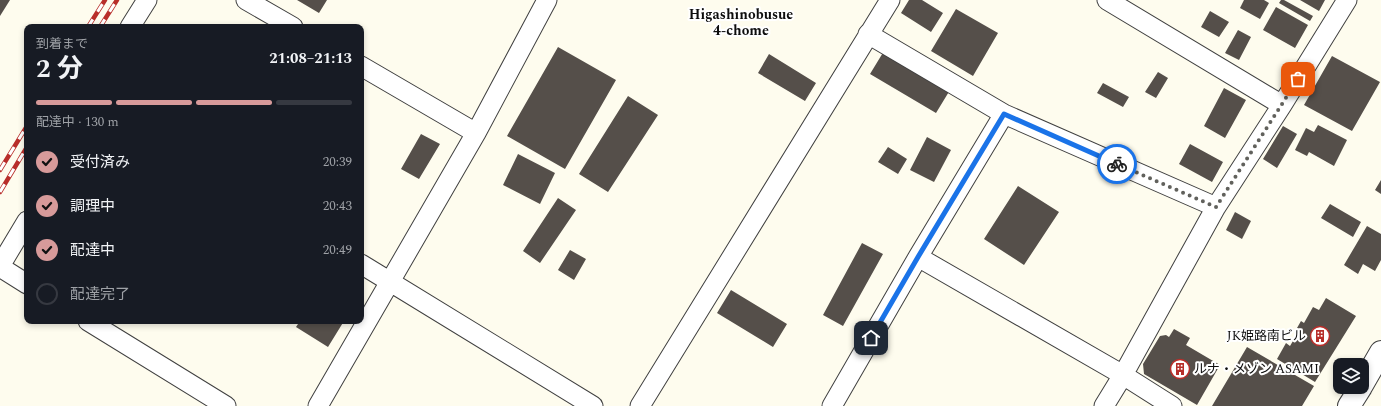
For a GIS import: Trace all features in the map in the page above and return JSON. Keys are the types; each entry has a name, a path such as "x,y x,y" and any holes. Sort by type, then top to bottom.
{"street":[{"path":"132,24 147,0"},
{"path":"246,0 288,24"},
{"path":"318,406 476,133 546,0"},
{"path":"640,406 890,0"},
{"path":"1107,0 1282,105"},
{"path":"1104,406 1123,375 1216,207 1282,105 1347,0"},
{"path":"868,34 1004,114 1216,207"},
{"path":"364,68 476,133"},
{"path":"832,406 918,257 1004,114"},
{"path":"24,225 0,267 24,282"},
{"path":"918,257 1123,375 1172,406"},
{"path":"364,266 593,406"},
{"path":"93,324 226,406"},
{"path":"1369,372 1381,352"},
{"path":"1349,406 1356,394"}],"building":[{"path":"0,0 10,0 0,16"},
{"path":"297,0 327,0 319,13"},
{"path":"909,0 922,0 943,13 931,32 901,13"},
{"path":"1244,0 1264,0 1269,3 1260,19 1240,8"},
{"path":"1281,0 1284,0 1313,16 1310,21 1279,3"},
{"path":"1300,0 1325,0 1319,11"},
{"path":"1276,7 1308,25 1295,48 1263,30"},
{"path":"956,9 998,33 973,76 931,51"},
{"path":"1210,11 1229,22 1219,37 1201,27"},
{"path":"1238,30 1251,37 1239,60 1225,53"},
{"path":"558,47 616,80 565,169 507,136"},
{"path":"884,51 950,90 936,113 870,74"},
{"path":"769,54 816,83 805,101 758,73"},
{"path":"1332,56 1380,82 1352,131 1304,105"},
{"path":"1158,72 1168,78 1156,98 1145,92"},
{"path":"1103,83 1129,97 1123,107 1097,93"},
{"path":"1224,88 1246,100 1225,138 1204,126"},
{"path":"628,96 658,115 608,192 579,174"},
{"path":"1318,125 1347,140 1334,166 1309,152 1307,156 1295,150 1306,128 1314,132"},
{"path":"1283,126 1297,134 1277,168 1263,159"},
{"path":"421,134 440,144 419,179 401,169"},
{"path":"927,137 951,150 934,182 910,170"},
{"path":"1190,144 1223,162 1212,182 1179,164"},
{"path":"888,147 907,159 898,174 878,162"},
{"path":"518,154 555,173 540,204 503,185"},
{"path":"1381,180 1381,194 1375,190"},
{"path":"1018,186 1059,212 1024,265 984,239"},
{"path":"558,198 576,210 540,263 523,251"},
{"path":"1330,204 1361,222 1353,237 1321,218"},
{"path":"1235,212 1251,221 1242,239 1226,230"},
{"path":"1367,226 1381,234 1381,260 1375,271 1363,264 1358,274 1344,265"},
{"path":"862,243 883,254 843,326 823,315"},
{"path":"570,250 586,259 574,280 558,270"},
{"path":"731,290 787,324 773,347 717,313"},
{"name":"JK姫路南ビル","path":"1326,298 1356,316 1315,382 1277,359 1286,343 1290,346 1300,329 1297,328 1301,321 1304,323 1313,307 1319,310"},
{"path":"298,324 342,324 328,347 296,327"},
{"name":"ルナ・メゾン ASAMI","path":"1174,329 1190,338 1186,345 1220,365 1197,405 1144,374 1143,364 1160,336 1166,335 1169,337"},
{"path":"1247,347 1314,386 1302,406 1212,406"}],"railway":[{"path":"90,24 105,0"},
{"path":"102,24 117,0"},
{"path":"0,170 24,131"},
{"path":"0,192 24,152"}],"way so far":[{"path":"1117,164 1216,207 1298,79"}],"place":[{"name":"JK姫路南ビル","path":"1320,336"},
{"name":"ルナ・メゾン ASAMI","path":"1180,369"}],"district":[{"name":"Higashinobusue 4-chome","path":"741,22"}],"route":[{"path":"871,338 1004,114 1117,164"}]}
